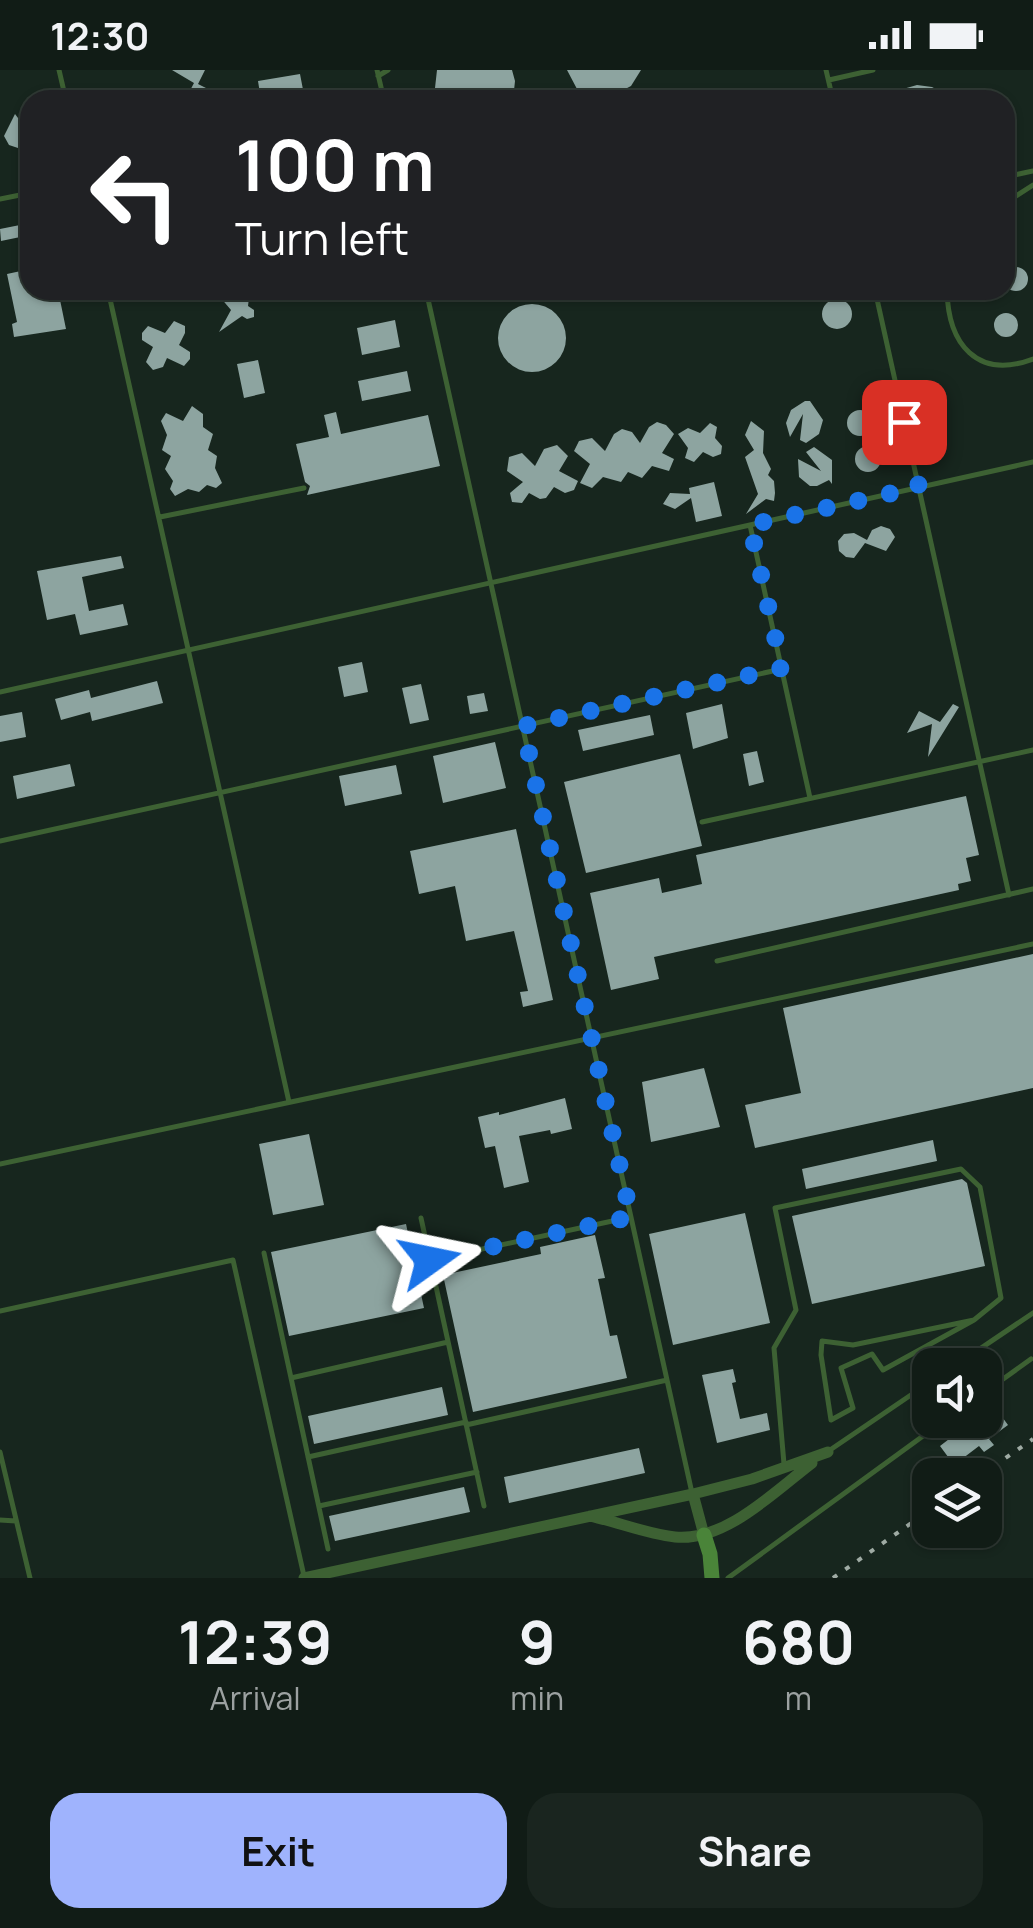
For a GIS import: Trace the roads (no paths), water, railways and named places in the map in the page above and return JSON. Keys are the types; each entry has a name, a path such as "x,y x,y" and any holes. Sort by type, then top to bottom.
{"main road":[{"path":"704,1534 712,1578"}],"street":[{"path":"586,1514 676,1537 704,1534 738,1518 828,1452"},
{"path":"304,1577 693,1494 752,1479 828,1452"},
{"path":"779,1487 784,1468"},
{"path":"752,1479 760,1502"},
{"path":"693,1494 704,1534"}],"lane":[{"path":"378,73 388,70"},
{"path":"826,70 830,90"},
{"path":"828,80 872,70"},
{"path":"110,300 289,1102"},
{"path":"428,300 693,1494"},
{"path":"877,300 1009,895"},
{"path":"949,300 952,323 964,347 976,359 994,366 1033,359"},
{"path":"0,692 1033,462"},
{"path":"159,518 304,488"},
{"path":"750,525 810,798"},
{"path":"0,841 782,668"},
{"path":"702,822 1033,750"},
{"path":"717,961 1033,889"},
{"path":"0,1164 1033,944"},
{"path":"784,1468 774,1348 796,1310 775,1208 961,1169 980,1187 1001,1298 974,1320 883,1370 872,1354 842,1368 852,1408 831,1420 820,1355 822,1342 853,1345 974,1320"},
{"path":"430,1260 631,1217"},
{"path":"422,1218 484,1506"},
{"path":"264,1253 328,1548"},
{"path":"0,1312 233,1260 304,1577"},
{"path":"981,1348 1033,1312"},
{"path":"291,1378 448,1342"},
{"path":"1002,1380 1031,1359"},
{"path":"308,1457 667,1380"},
{"path":"828,1452 912,1394"},
{"path":"728,1578 920,1438"},
{"path":"0,1452 30,1578"},
{"path":"319,1506 476,1472"},
{"path":"0,1520 16,1522"}],"railway":[{"path":"1002,1460 1033,1439"},
{"path":"833,1578 912,1523"}]}
